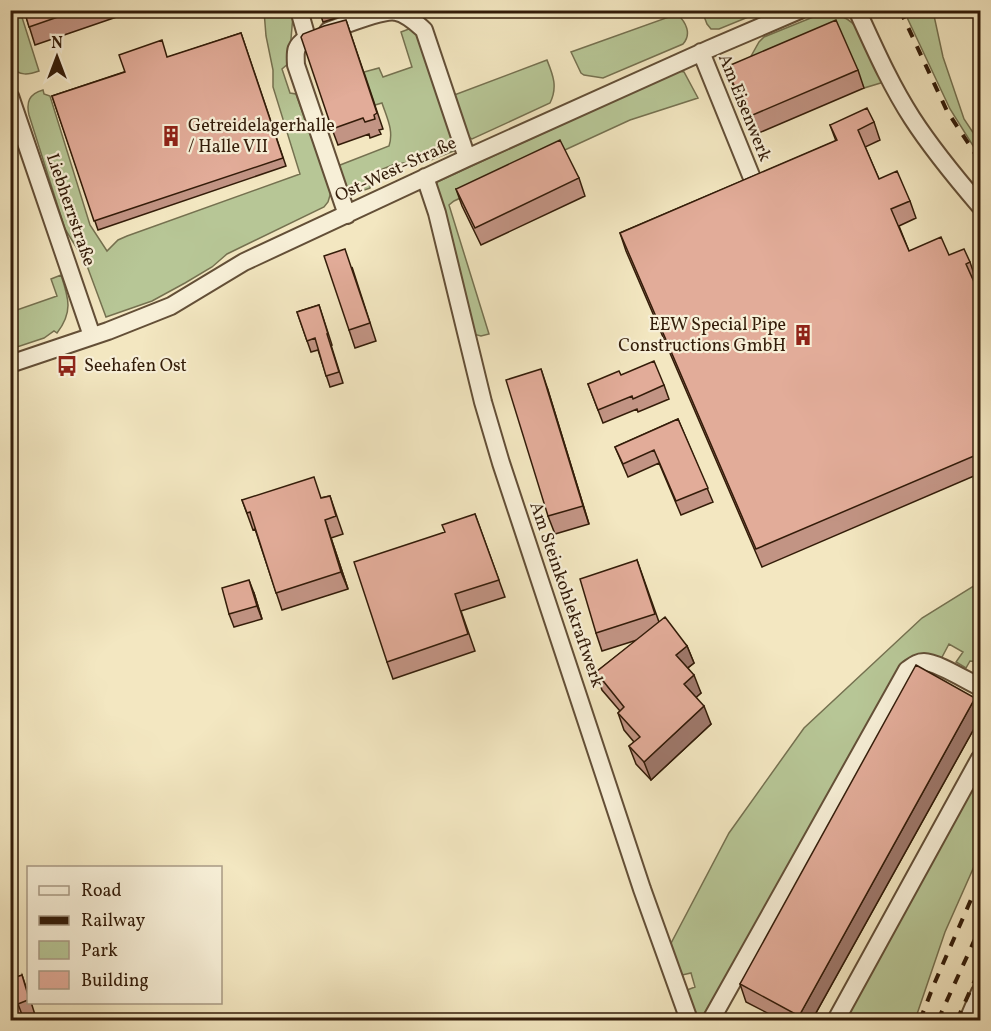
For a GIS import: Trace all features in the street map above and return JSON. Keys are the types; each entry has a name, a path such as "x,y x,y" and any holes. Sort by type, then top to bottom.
{"street":[{"path":"299,10 307,38"},
{"name":"Ost-West-Straße","path":"10,364 171,306 244,262 425,177 701,52 800,10"},
{"path":"857,10 884,68 911,117 946,166 981,206"},
{"path":"346,215 296,65 295,52 299,43 307,38 386,12 396,12 413,20 424,30 467,158"},
{"name":"Am Eisenwerk","path":"701,52 752,178"},
{"name":"Liebherrstraße","path":"10,96 92,336"},
{"name":"Am Steinkohlekraftwerk","path":"425,177 437,213 483,402 501,463 642,889 689,1020"},
{"path":"711,1020 907,670 923,662 933,664 981,687"},
{"path":"836,1020 981,758"},
{"path":"968,1020 981,992"}],"green space":[{"path":"10,11 20,11 39,71 24,74 11,67"},
{"path":"264,11 292,11 289,63 282,69 290,93 296,94 331,192 328,202 324,207 227,254 212,267 152,301 106,317 86,263 65,229 29,115 30,99 34,94 43,90 44,94 50,96 90,225 107,251 118,240 127,236 300,174 273,87 273,70"},
{"path":"702,11 763,11 719,29 711,29"},
{"path":"904,11 933,11 943,57 964,119 980,143 980,157 950,109"},
{"path":"823,13 843,17 859,30 884,82 864,88 842,37 741,74 764,37"},
{"path":"677,14 687,28 686,40 683,44 603,78 581,73 571,52"},
{"path":"414,27 418,30 456,150 421,164 412,162 395,164 378,171 371,177 370,188 350,191 343,185 335,167 389,146 391,135 382,103 375,105 364,72 379,68 383,77 412,67 401,32"},
{"path":"547,60 554,86 550,103 472,139 462,134 449,97"},
{"path":"679,71 684,72 698,98 630,120 449,205 489,334 481,336 473,334 436,189 437,182"},
{"path":"61,275 68,305 66,318 57,333 54,331 44,338 11,349 11,312 57,296 51,279"},
{"path":"980,582 980,662 970,661 966,668 956,662 963,652 949,644 941,659 922,654 905,664 708,1020 692,1020 687,990 695,987 691,973 682,975 684,985 668,949 729,833 804,728 922,618"},
{"path":"980,770 980,853 945,932 915,1020 844,1020"}],"building":[{"path":"24,10 78,10 29,27"},
{"path":"346,20 377,113 374,115 375,119 365,122 363,118 332,129 301,37 303,34 324,26"},
{"path":"836,20 858,70 748,117 726,67"},
{"name":"Getreidelagerhalle / Halle VII","path":"241,33 283,158 94,221 52,96 125,72 119,55 162,40 167,57"},
{"name":"EEW Special Pipe Constructions GmbH","path":"867,108 874,122 858,130 879,179 897,171 910,201 891,209 909,251 941,237 949,255 964,249 970,262 966,264 979,293 981,292 981,453 756,549 620,233 837,140 830,125"},
{"path":"560,140 579,178 475,228 456,189"},
{"path":"345,249 370,323 349,330 324,256"},
{"path":"319,305 339,372 326,376 315,338 307,341 297,312"},
{"path":"654,361 664,385 633,399 632,396 598,410 588,384 619,371 621,375"},
{"path":"541,369 583,506 548,516 506,380"},
{"path":"678,419 708,488 676,501 654,450 623,464 615,447"},
{"path":"314,477 321,498 330,496 336,516 325,520 341,572 276,593 250,512 247,513 242,500"},
{"path":"475,514 499,580 455,594 468,634 387,662 354,562 445,532 442,525"},
{"path":"637,560 655,614 596,633 580,579"},
{"path":"249,580 257,606 229,614 222,588"},
{"path":"665,617 687,646 676,655 694,675 684,684 704,706 644,762 629,746 640,737 618,713 624,707 596,672"},
{"path":"916,665 975,698 799,1016 740,984"},
{"path":"22,975 27,1000 18,1004 24,1020 10,1020 10,979"}],"railway":[{"path":"900,10 947,111 980,161"},
{"path":"920,1020 980,879"},
{"path":"938,1020 980,928"},
{"path":"957,1020 980,969"}],"place":[{"name":"Getreidelagerhalle / Halle VII","path":"171,136"},
{"name":"EEW Special Pipe Constructions GmbH","path":"803,335"},
{"name":"Seehafen Ost","path":"67,366"}]}
